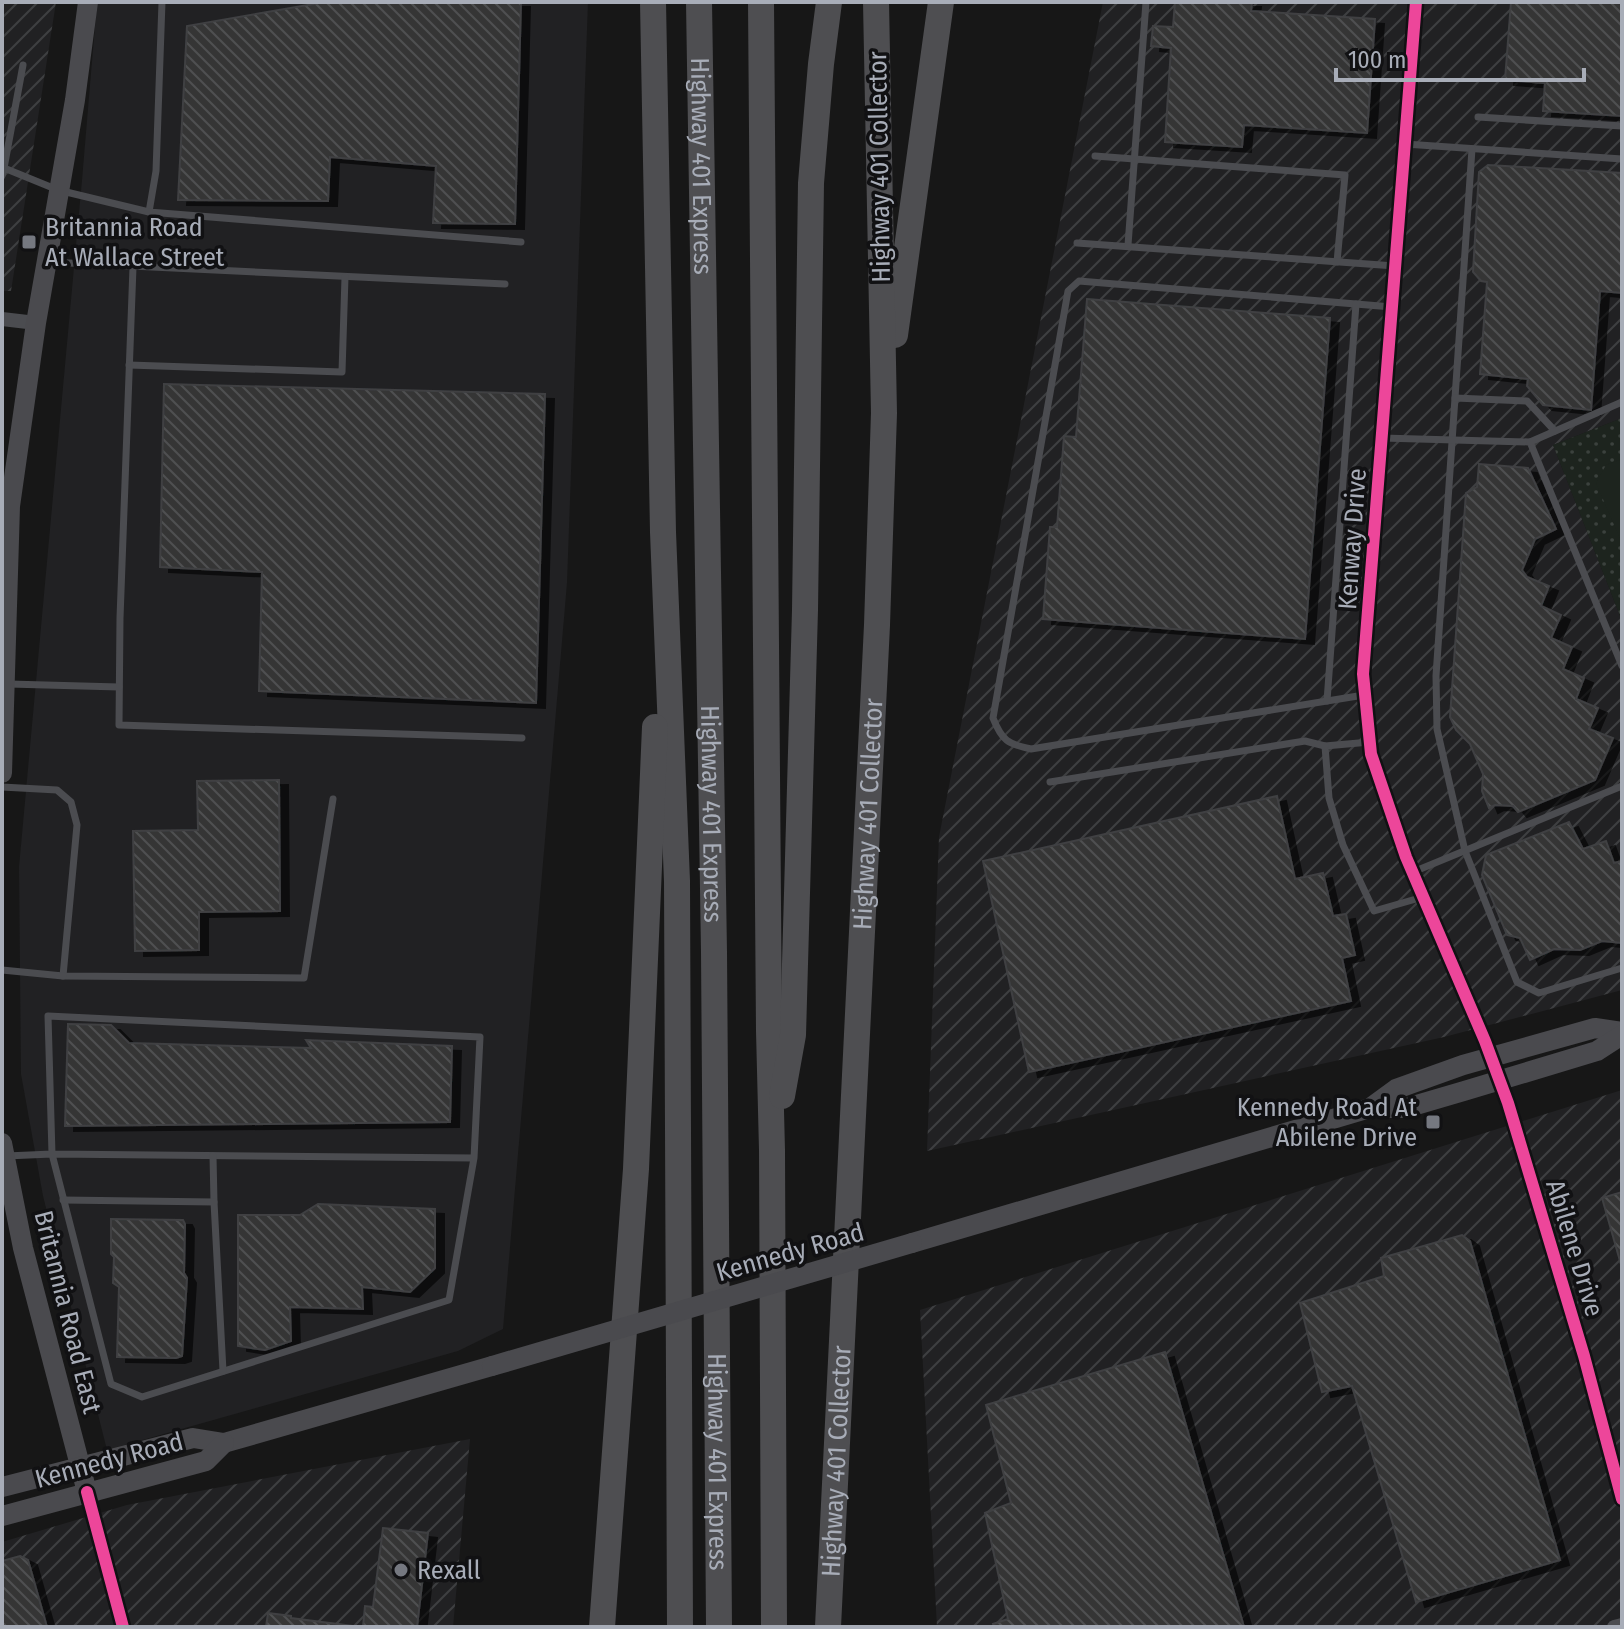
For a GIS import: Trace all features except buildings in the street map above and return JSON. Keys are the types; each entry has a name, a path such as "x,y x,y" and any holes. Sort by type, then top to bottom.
{"highway":[{"path":"653,2 663,532 677,881 680,1627"},
{"name":"Highway 401 Express","path":"699,2 714,983 719,1627"},
{"path":"761,2 774,1627"},
{"path":"772,1150 793,1035 805,610 811,183 829,2"},
{"name":"Highway 401 Collector","path":"828,1626 877,625 884,413 876,2"},
{"path":"884,413 941,2"},
{"path":"602,1627 636,1169 663,532"}],"main road":[{"path":"2,773 10,506 88,2"},
{"name":"Kennedy Road","path":"1370,1108 1396,1089 1463,1065 1595,1028 1622,1033"},
{"name":"Kennedy Road","path":"2,1487 193,1438 224,1443 1370,1108 1406,1108 1597,1051 1622,1033"},
{"name":"Britannia Road East","path":"3,1150 23,1248 87,1492"},
{"name":"Kennedy Road","path":"2,1516 206,1461 224,1443"}],"street":[{"name":"Kenway Drive","path":"1416,2 1363,674 1371,754 1412,872 1491,1057"},
{"path":"2,319 36,323"},
{"name":"Abilene Drive","path":"1491,1057 1584,1356 1622,1499"},
{"path":"87,1492 123,1627"},
{"path":"1614,1627 1622,1625"}],"lane":[{"path":"149,212 156,171 162,2"},
{"path":"1128,245 1146,2"},
{"path":"23,65 3,170 58,190 149,212 521,242"},
{"path":"1478,117 1622,126"},
{"path":"1405,144 1622,159"},
{"path":"1472,149 1436,676 1437,729 1465,851 1517,982 1539,993 1622,968"},
{"path":"1095,156 1345,175 1337,262"},
{"path":"1077,243 1395,266"},
{"path":"46,262 505,284"},
{"path":"133,267 119,725 522,738"},
{"path":"129,365 342,372 345,277"},
{"path":"1365,695 1031,749 1010,744 999,732 993,718 1068,291 1079,281 1392,307"},
{"path":"1327,701 1356,304"},
{"path":"1455,398 1527,401 1555,431"},
{"path":"1382,438 1530,442 1622,402"},
{"path":"1530,442 1622,666"},
{"path":"5,684 119,687"},
{"path":"1050,782 1305,741 1325,746 1370,742"},
{"path":"1325,746 1329,798 1343,845 1374,911 1423,897"},
{"path":"1412,872 1622,786"},
{"path":"2,787 57,790 71,802 77,825 63,976"},
{"path":"2,970 63,976 304,978 333,799"},
{"path":"48,1016 480,1037 474,1158 449,1300 142,1397 111,1384 63,1200 52,1154 48,1016"},
{"path":"3,1150 52,1154 474,1158"},
{"path":"213,1156 223,1371"},
{"path":"63,1200 214,1202"}],"shaded area":[{"path":"2,2 56,2 11,291 2,291"},
{"path":"97,2 588,2 567,583 503,1329 458,1351 107,1450 43,1196 21,1074 19,867"},
{"path":"1103,2 1622,2 1622,418 1553,445 1622,621 1622,990 1444,1037 927,1151 939,837"},
{"path":"1622,418 1622,621 1553,445"},
{"path":"1622,459 1622,543 1596,483 1606,465"},
{"path":"1622,1090 1622,1627 937,1627 920,1310"},
{"path":"470,1439 453,1627 2,1627 2,1542 127,1505"}],"cycle path":[{"path":"1416,2 1363,674 1371,754 1406,857 1485,1041 1508,1103 1584,1356 1622,1499"},
{"path":"87,1492 123,1627"}],"place":[{"name":"Britannia Road At Wallace Street","path":"29,242"},
{"name":"Kennedy Road At Abilene Drive","path":"1433,1122"},
{"name":"Rexall","path":"401,1570"}]}
